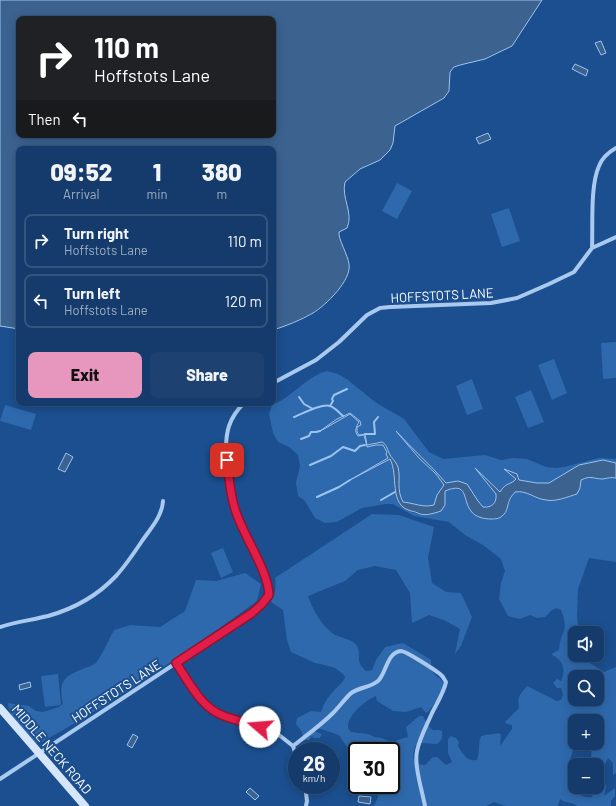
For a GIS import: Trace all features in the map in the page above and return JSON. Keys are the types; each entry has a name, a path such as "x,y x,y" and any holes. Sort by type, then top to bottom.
{"street":[{"path":"592,248 594,189 596,177 602,160 616,148"},
{"name":"HOFFSTOTS LANE","path":"276,381 316,360 338,342 364,316 374,310 390,307 492,303 517,298 574,272 592,248 616,237"},
{"name":"HOFFSTOTS LANE","path":"0,779 252,613 269,595 264,575 235,511 229,483 226,449 227,433 233,416 241,406"},
{"path":"0,626 47,616 65,610 83,602 102,590 123,568 157,519 162,509 163,501"},
{"path":"298,742 324,721 350,694 379,681 391,657 395,653 402,651 409,653 442,675 446,682 422,734 417,751 419,776 425,806"},
{"path":"176,663 198,696 210,709 222,716 274,731 288,742"},
{"name":"MIDDLE NECK ROAD","path":"0,708 85,806"},
{"path":"306,794 306,806"}],"shaded area":[{"path":"0,0 542,0 512,46 485,59 454,67 450,72 449,91 444,98 395,126 393,143 390,150 380,160 360,169 345,182 344,188 349,222 347,228 339,232 339,235 349,264 349,270 346,277 337,292 313,313 293,323 276,329 276,146 16,146 16,329 0,326"},
{"path":"601,41 606,53 601,55 595,43"},
{"path":"575,64 588,70 586,76 572,69"},
{"path":"488,133 491,139 479,144 476,138"},
{"path":"397,183 412,191 397,219 382,211"},
{"path":"509,208 520,241 502,247 491,214"},
{"path":"616,342 616,378 603,379 601,343"},
{"path":"554,359 567,393 552,400 538,365"},
{"path":"327,371 338,374 348,380 375,402 404,419 429,452 443,459 485,455 501,460 513,458 527,459 546,467 556,468 599,458 616,459 616,463 603,460 579,465 549,483 519,480 519,477 512,474 517,479 504,487 500,492 478,472 496,494 496,500 491,506 483,507 467,484 458,481 446,483 409,446 436,474 444,485 437,495 434,505 426,506 403,502 400,494 397,470 387,449 382,442 367,445 383,445 387,452 388,459 382,461 367,471 390,459 394,467 395,492 400,502 406,510 421,515 441,511 445,491 451,489 460,490 463,492 470,511 502,517 515,492 527,493 545,500 580,488 581,480 589,477 603,479 616,478 616,562 589,558 578,589 578,626 568,626 568,662 588,662 601,670 568,670 568,706 604,706 604,672 616,667 616,773 613,775 613,763 608,758 604,766 604,758 591,758 592,750 604,750 604,714 568,714 568,750 573,750 570,758 568,758 568,794 578,794 584,797 592,797 593,794 604,794 604,778 606,787 604,796 615,788 615,796 611,801 611,806 577,806 564,802 560,799 558,806 505,806 494,802 487,806 374,806 378,794 400,794 400,742 394,742 408,737 406,727 419,716 423,716 427,724 432,729 442,731 442,737 437,744 422,743 416,745 413,755 415,761 420,765 425,765 433,757 437,757 446,765 452,762 448,753 448,739 451,736 456,738 459,742 458,746 462,752 468,759 471,760 477,760 481,736 499,733 501,735 500,746 512,729 512,725 505,722 519,708 518,701 527,686 557,701 561,700 563,695 561,688 557,688 553,683 557,679 561,681 564,671 560,661 551,654 559,650 565,623 561,610 556,608 545,617 537,618 530,615 520,619 508,616 499,599 501,583 505,571 501,559 483,545 465,535 449,522 414,516 393,504 362,508 337,522 325,523 315,518 305,501 298,496 296,483 300,466 298,455 289,447 278,442 273,433 269,414 272,406 276,406 276,403 305,382","holes":["350,413 360,421 360,425 357,427 357,432 359,435 365,434 367,445 365,445 364,435 358,436 355,428 359,422 350,414 332,424 346,414"]},
{"path":"472,379 483,409 467,415 456,386"},
{"path":"531,390 544,422 528,428 515,397"},
{"path":"5,405 36,414 31,430 0,421"},
{"path":"350,413 360,421 361,425 357,427 357,432 359,435 365,434 367,445 382,442 386,445 390,455 398,467 399,488 403,502 422,506 434,505 437,495 444,485 436,474 419,458 396,431 446,483 458,481 467,484 483,507 489,507 495,502 496,494 475,468 500,492 506,485 516,479 504,469 517,474 519,480 549,483 579,465 603,460 616,463 616,478 603,479 590,477 581,480 580,488 577,494 562,499 542,499 523,492 515,492 510,498 504,514 500,518 494,519 483,518 475,515 468,507 464,493 458,488 445,491 445,505 441,511 422,515 404,508 399,503 395,489 393,466 390,459 350,480 388,458 386,454 387,452 383,445 367,447 364,435 358,436 356,432 356,427 359,422 350,414 320,431 337,419"},
{"path":"66,453 73,457 65,472 58,469"},
{"path":"372,514 399,515 434,527 428,558 432,583 446,592 461,593 472,617 461,646 455,654 460,629 444,620 429,615 412,623 410,593 396,570 375,566 358,570 345,581 308,596 317,616 332,633 355,643 358,649 360,664 366,671 372,670 376,660 385,647 403,643 431,660 432,671 443,683 437,700 426,713 421,707 406,712 393,711 377,701 376,696 362,705 350,718 348,728 351,732 368,734 391,742 348,742 348,748 339,735 321,729 313,729 311,730 322,734 320,738 313,738 312,736 309,740 303,740 302,732 296,724 297,718 311,711 321,712 327,699 345,678 344,675 335,668 315,663 291,652 287,640 283,610 271,602 274,596 276,584 275,578"},
{"path":"223,548 233,572 221,578 211,553"},
{"path":"245,573 261,584 257,601 124,693 40,743 35,743 14,720 8,703 29,706 36,711 43,712 59,707 63,704 61,690 64,680 72,674 96,663 114,630 130,625 160,627 185,611 196,580 216,581"},
{"path":"58,674 61,705 45,707 41,676"},
{"path":"30,682 31,687 20,690 19,685"},
{"path":"133,734 138,737 132,748 127,745"},
{"path":"250,788 259,796 255,800 246,792"},
{"path":"359,796 371,797 370,804 358,802"}],"waterway":[{"path":"330,406 334,395 347,389"},
{"path":"299,397 304,404 313,409"},
{"path":"294,417 317,407 326,405 334,408 343,416"},
{"path":"365,434 375,434 374,422 378,417"},
{"path":"301,439 309,436 311,432 320,431"},
{"path":"310,465 331,456 343,447 355,451 360,446 365,445"},
{"path":"317,497 350,480"},
{"path":"381,500 395,492"}],"route":[{"path":"227,460 229,483 235,511 264,575 269,589 269,595 266,600 252,613 176,663 198,696 210,709 222,716 260,727"}]}
